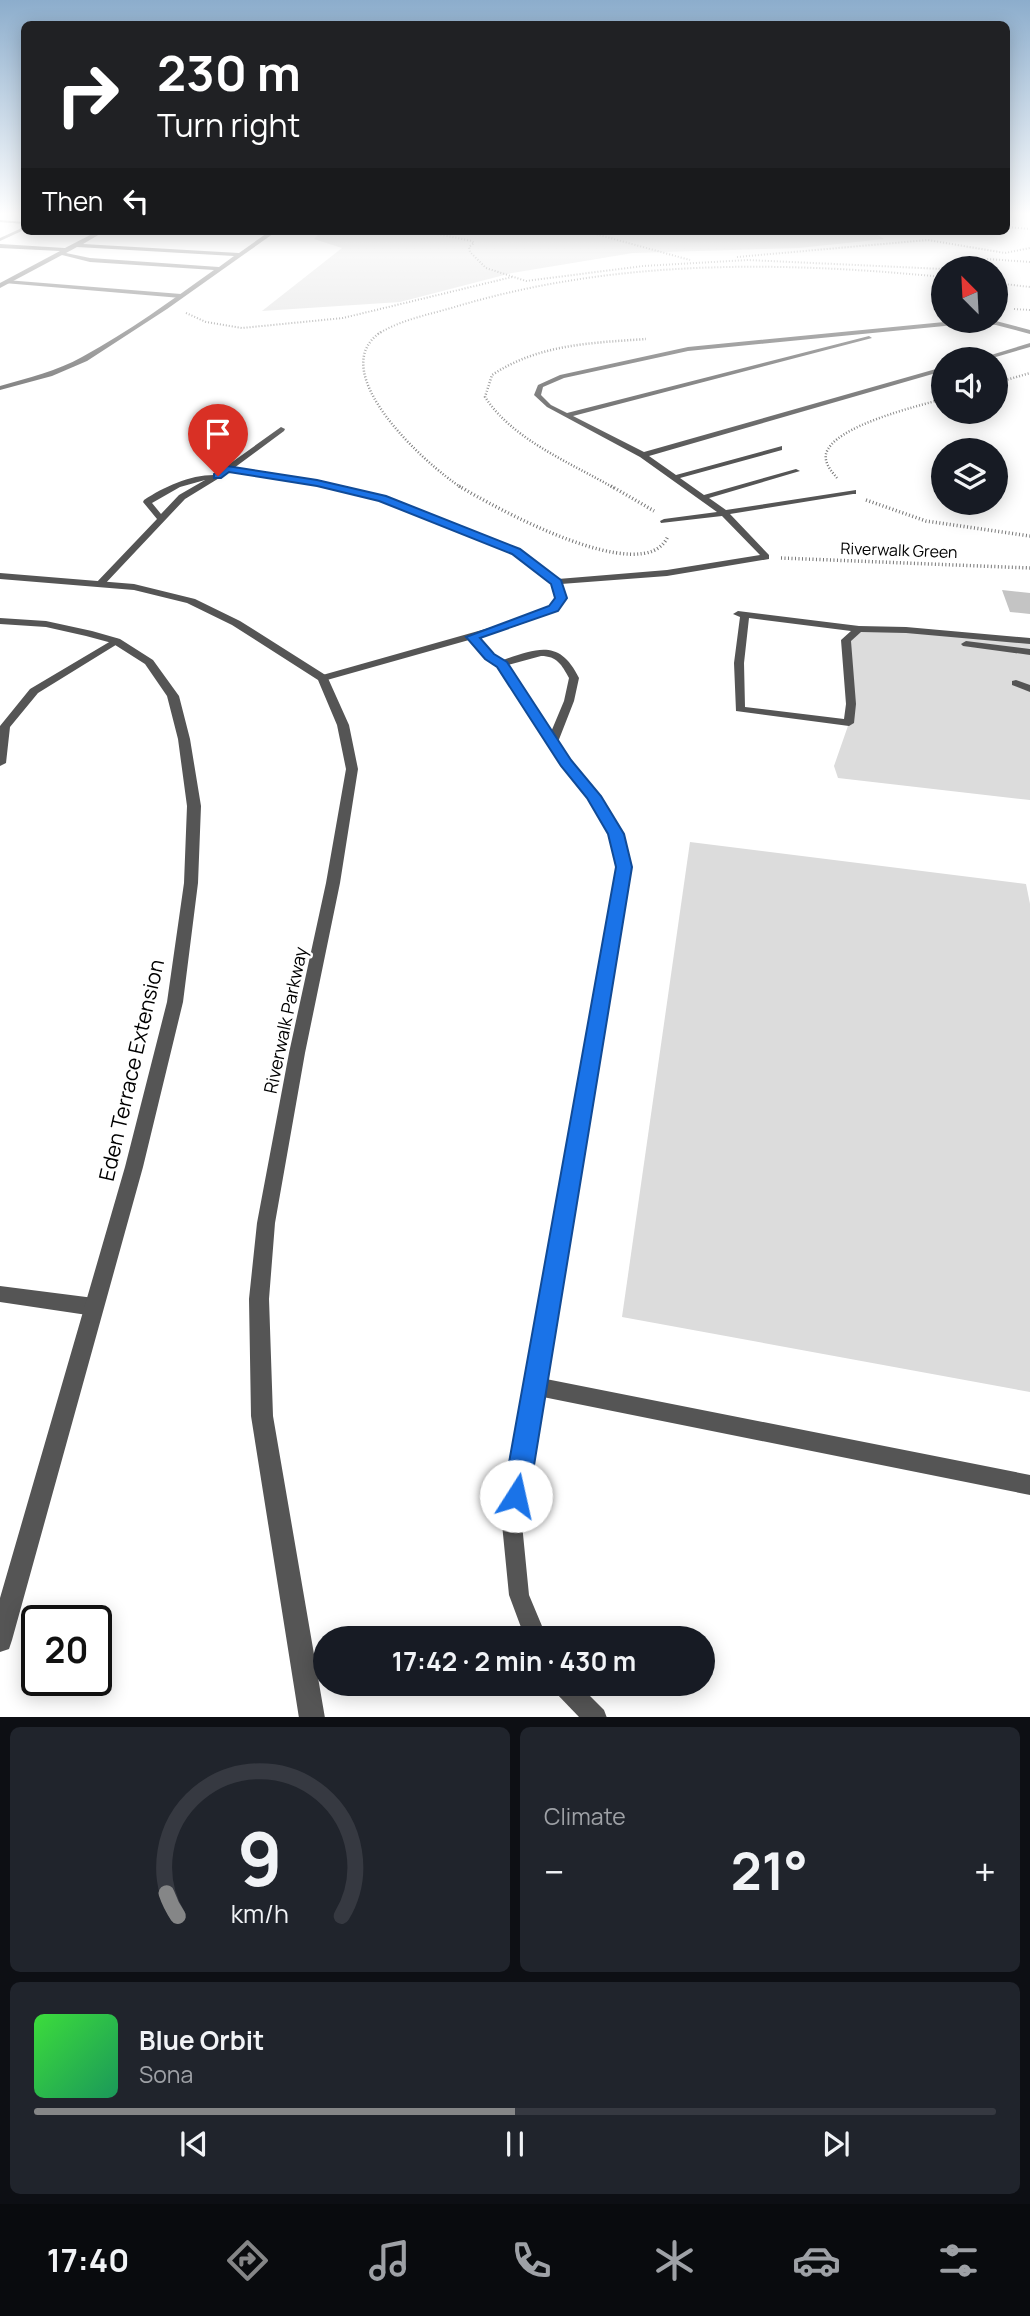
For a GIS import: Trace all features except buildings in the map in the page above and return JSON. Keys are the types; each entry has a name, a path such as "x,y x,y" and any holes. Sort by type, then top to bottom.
{"street":[{"path":"0,388 49,374 84,359 181,296"},
{"path":"0,576 134,587 191,601 236,622 323,678"},
{"name":"Eden Terrace Extension","path":"0,621 46,624 116,641 149,662 173,696 184,739 194,807 191,883 175,1002 134,1167 0,1640"},
{"name":"Riverwalk Parkway","path":"312,1717 261,1416 259,1299 266,1223 297,1053 334,883 352,769 343,725 323,678"}],"lane":[{"path":"168,295 181,296"},
{"path":"766,557 724,513 676,477 643,455 549,406 537,395 540,386 562,376 688,349 965,323 996,323 1030,332"},
{"path":"567,415 896,329"},
{"path":"1008,351 1030,345"},
{"path":"643,455 931,372"},
{"path":"100,584 182,497 218,476 281,429"},
{"path":"676,477 779,448"},
{"path":"227,469 317,483 382,498 516,552 556,582 561,598 553,609 472,637 323,678"},
{"path":"704,497 796,471"},
{"path":"161,519 147,502 167,488 183,482 218,476"},
{"path":"664,521 853,492"},
{"path":"556,582 667,573 766,557"},
{"path":"859,629 846,640 851,704 849,723 740,709 741,614 859,629 870,627 1030,652"},
{"path":"472,637 490,657 502,664 552,743 593,796 616,834 624,867 512,1524 519,1595 531,1626"},
{"path":"0,762 5,726 34,691 116,641"},
{"path":"966,643 1030,641"},
{"path":"502,664 543,653 564,659 574,678 569,701 552,743"},
{"path":"1016,683 1030,689"},
{"path":"0,1294 94,1307"},
{"path":"535,1386 1030,1486"},
{"path":"576,1696 596,1717"}],"path":[{"path":"156,313 191,313 206,322 242,328 344,318 436,295"},
{"path":"1008,379 1030,373"},
{"path":"931,403 861,426 829,446 826,453 830,470 853,492 881,507 911,518 972,530 1030,536"},
{"name":"Riverwalk Green","path":"766,557 1030,568"}],"shaded area":[{"path":"282,295 427,295 400,302 262,311"},
{"path":"859,629 1030,641 1030,800 838,778 834,766 849,723 846,640"},
{"path":"690,842 1026,884 1030,904 1030,1392 622,1317"}],"route":[{"path":"218,476 227,469 317,483 382,498 516,552 556,582 561,598 553,609 472,637 490,657 502,664 515,688 566,763 593,796 616,834 624,867 516,1496"}]}
